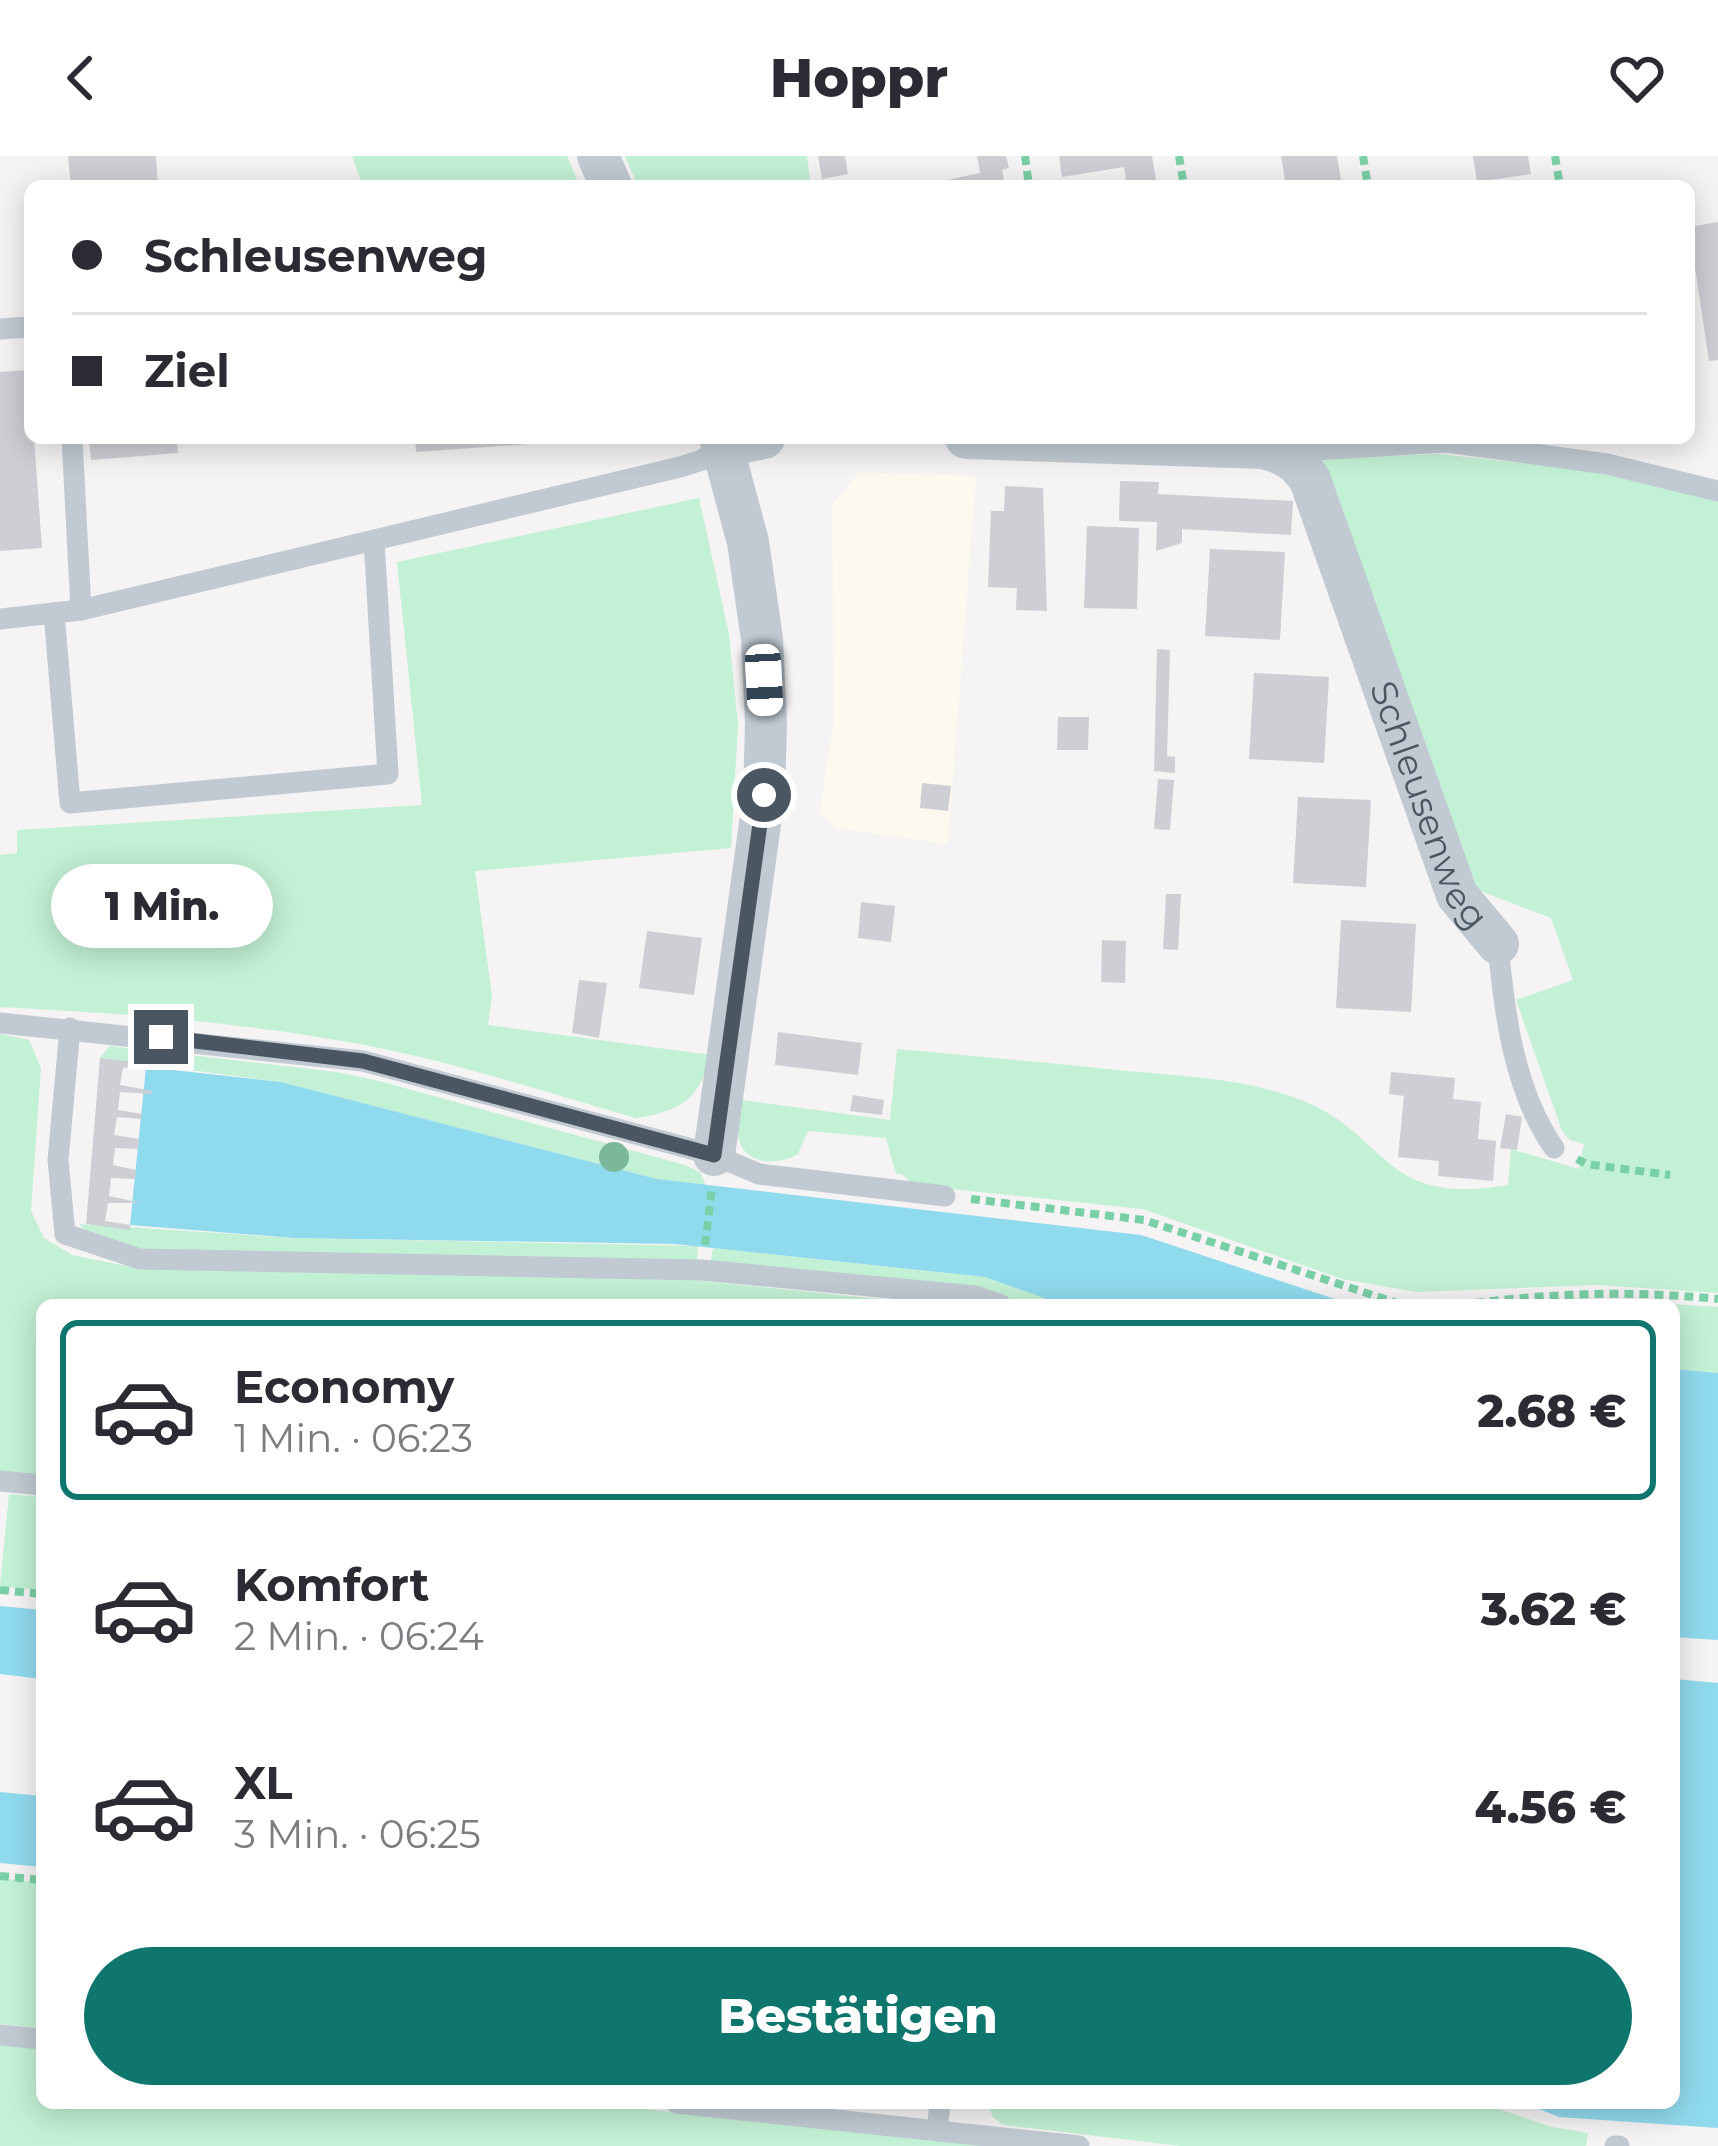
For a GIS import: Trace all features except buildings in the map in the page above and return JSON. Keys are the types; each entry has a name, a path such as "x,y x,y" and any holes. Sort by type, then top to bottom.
{"street":[{"path":"713,1171 764,795 762,639 736,444"},
{"path":"1144,444 1263,448 1292,458"},
{"name":"Schleusenweg","path":"1292,458 1310,480 1457,896 1498,944"}],"lane":[{"path":"72,444 81,610"},
{"path":"0,619 81,610 374,541 680,467 731,444"},
{"path":"1292,458 1315,450 1413,444"},
{"path":"1461,444 1607,464 1718,490"},
{"path":"54,613 70,803 388,774 374,541"},
{"name":"Schleusenweg","path":"1498,944 1503,1002 1534,1119 1554,1148"},
{"path":"0,1022 363,1061 713,1171 945,1196"},
{"path":"70,1028 58,1160 65,1234 99,1248 140,1258 702,1270 984,1299"},
{"path":"0,1481 36,1484"},
{"path":"0,2035 36,2038"},
{"path":"732,2109 1079,2146"},
{"path":"937,2131 939,2109"}],"path":[{"path":"1554,1148 1586,1164 1670,1174"},
{"path":"705,1246 713,1171"},
{"path":"945,1196 1144,1220 1384,1299"},
{"path":"1495,1299 1638,1292 1718,1299"},
{"path":"0,1590 36,1593"},
{"path":"0,1876 36,1879"}],"shaded area":[{"path":"859,472 976,476 948,844 838,828 819,815 834,720 832,505"}],"green space":[{"path":"352,156 567,156 577,180 361,180"},
{"path":"625,156 807,156 810,180 635,180"},
{"path":"1438,454 1587,470 1718,500 1718,1293 1597,1285 1417,1292 1342,1279 1143,1209 914,1185 896,1174 886,1138 808,1131 798,1154 791,1158 765,1161 749,1155 738,1136 741,1100 890,1120 897,1049 1209,1079 1270,1090 1323,1110 1407,1176 1432,1185 1465,1189 1508,1185 1511,1149 1579,1169 1584,1144 1570,1140 1562,1131 1516,1000 1573,980 1551,918 1470,887 1321,459"},
{"path":"699,498 729,634 738,725 731,848 475,871 492,996 488,1025 711,1055 701,1083 686,1101 665,1112 636,1118 463,1068 359,1044 180,1020 0,1007 0,855 17,853 17,830 422,805 397,562"},
{"path":"0,1034 29,1040 41,1068 31,1211 44,1238 72,1255 136,1268 675,1278 878,1299 36,1299 36,1474 0,1471"},
{"path":"110,1046 379,1081 685,1165 700,1172 705,1183 657,1179 281,1082 100,1058"},
{"path":"79,1224 294,1238 698,1246 697,1263 140,1251 91,1237"},
{"path":"713,1248 985,1277 1047,1299 965,1299 710,1264"},
{"path":"1680,1305 1718,1307 1718,1373 1680,1370"},
{"path":"9,1494 36,1496 36,1589 0,1586"},
{"path":"0,1878 36,1882 36,2027 0,2024"},
{"path":"0,2044 36,2047 36,2109 642,2109 1001,2146 0,2146"},
{"path":"990,2109 1499,2109 1588,2133 1586,2146 1181,2146 1003,2125"}],"water":[{"path":"146,1067 281,1082 657,1179 1141,1235 1335,1299 1047,1299 985,1277 675,1244 294,1238 130,1225"},
{"path":"1680,1370 1718,1373 1718,1640 1680,1637"},
{"path":"0,1606 36,1609 36,1678 0,1674"},
{"path":"1680,1680 1718,1683 1718,2128 1559,2117 1539,2109 1680,2109"},
{"path":"0,1792 36,1795 36,1866 0,1863"}],"route":[{"path":"161,1037 363,1061 714,1155 764,795"}]}
